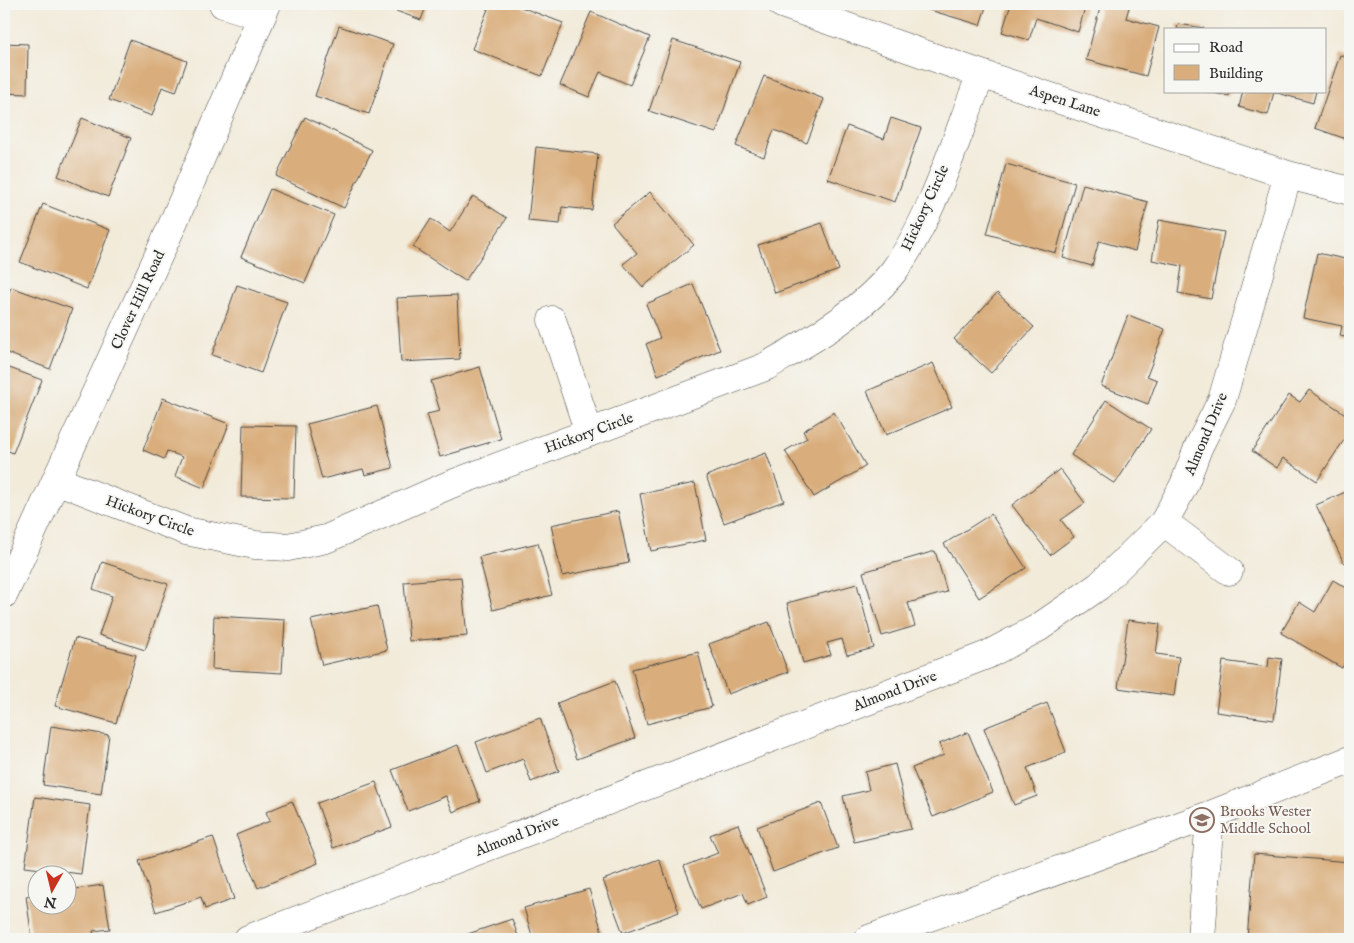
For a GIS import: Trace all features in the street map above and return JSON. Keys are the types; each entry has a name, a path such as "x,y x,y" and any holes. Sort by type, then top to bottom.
{"street":[{"path":"223,4 265,10"},
{"name":"Aspen Lane","path":"782,4 981,74 1288,175 1350,191"},
{"name":"Clover Hill Road","path":"4,594 171,228 265,10"},
{"name":"Hickory Circle","path":"56,480 186,531 255,544 288,547 326,539 449,485 765,367 812,339 863,302 892,273 910,245 929,205 981,74"},
{"name":"Almond Drive","path":"248,939 987,655 1038,628 1100,586 1164,522 1184,485 1198,448 1222,400 1288,175"},
{"path":"552,320 590,433"},
{"path":"1164,522 1229,571"},
{"path":"869,939 1210,815 1350,760"},
{"path":"1201,939 1210,815"}],"building":[{"path":"377,4 427,4 421,20"},
{"path":"490,4 513,4 563,23 542,76 472,49"},
{"path":"927,4 987,4 980,25 926,9"},
{"path":"1011,4 1086,4 1078,32 1036,18 1029,40 1002,32"},
{"path":"1101,4 1130,4 1126,18 1159,27 1146,76 1086,60"},
{"path":"591,12 650,37 630,85 600,72 589,97 560,85"},
{"path":"1178,24 1204,28 1177,28"},
{"path":"339,26 393,44 369,114 315,96"},
{"path":"130,40 187,61 176,92 162,87 152,116 109,100"},
{"path":"673,40 740,62 716,133 649,111"},
{"path":"4,43 28,44 27,94 4,93"},
{"path":"1340,55 1350,59 1350,128 1346,139 1315,128"},
{"path":"764,76 824,99 807,143 774,130 764,157 736,146"},
{"path":"1208,92 1230,92 1229,96"},
{"path":"1243,92 1274,92 1268,115 1239,107"},
{"path":"1274,92 1316,92 1313,103"},
{"path":"305,117 372,150 344,208 276,176"},
{"path":"82,118 131,138 108,197 58,176"},
{"path":"891,118 921,128 895,202 828,179 847,126 884,139"},
{"path":"536,147 598,154 592,210 562,207 560,224 528,221"},
{"path":"1006,164 1075,183 1056,253 987,234"},
{"path":"1083,184 1148,202 1135,251 1099,241 1092,266 1063,258"},
{"path":"270,189 334,215 305,283 241,257"},
{"path":"650,192 694,245 643,287 623,264 637,253 612,223"},
{"path":"473,196 507,218 465,281 413,247 431,219 450,232"},
{"path":"43,204 110,230 87,289 20,262"},
{"path":"1159,220 1224,232 1211,299 1178,293 1182,266 1152,260"},
{"path":"822,223 839,270 775,293 758,245"},
{"path":"1317,253 1350,260 1345,283 1350,284 1350,338 1340,336 1342,326 1303,318"},
{"path":"693,284 720,350 658,375 646,344 660,338 646,304"},
{"path":"237,285 287,302 261,373 212,355"},
{"path":"11,287 72,309 50,369 4,352 4,307"},
{"path":"997,293 1034,327 991,373 954,339"},
{"path":"457,295 460,359 401,362 397,298"},
{"path":"1128,315 1165,329 1147,376 1157,380 1148,404 1101,386"},
{"path":"933,363 952,407 886,435 867,391"},
{"path":"4,366 42,380 13,453 4,449"},
{"path":"480,367 501,439 440,457 427,414 440,411 431,381"},
{"path":"1309,390 1350,417 1350,431 1317,481 1283,458 1277,468 1252,451 1289,395 1300,402"},
{"path":"163,398 229,424 204,488 175,476 182,457 167,451 164,459 143,450"},
{"path":"1106,400 1151,429 1115,484 1071,455"},
{"path":"377,406 393,468 365,475 363,469 322,479 307,424"},
{"path":"834,412 866,466 814,497 785,451 807,438 803,431"},
{"path":"243,425 296,426 294,498 241,497"},
{"path":"766,453 784,501 724,523 706,476"},
{"path":"1060,469 1085,503 1061,520 1074,537 1050,555 1012,505"},
{"path":"695,483 706,540 651,551 640,494"},
{"path":"1350,490 1350,560 1344,563 1316,505"},
{"path":"618,511 629,563 562,576 551,525"},
{"path":"991,514 1026,568 979,598 944,544"},
{"path":"538,543 552,595 493,610 479,557"},
{"path":"935,551 947,592 908,603 915,626 882,636 863,572"},
{"path":"102,562 168,584 145,650 99,635 112,596 93,589"},
{"path":"461,577 467,636 409,641 404,582"},
{"path":"1333,580 1350,590 1350,653 1342,668 1281,633 1299,602 1315,612"},
{"path":"857,584 874,648 847,655 842,639 827,643 831,655 803,663 787,603"},
{"path":"377,606 387,650 322,665 311,620"},
{"path":"214,616 285,620 282,673 212,669"},
{"path":"1128,620 1160,624 1156,654 1179,657 1174,696 1118,688"},
{"path":"769,622 788,672 728,694 709,644"},
{"path":"75,638 136,655 116,723 55,706"},
{"path":"698,652 712,707 647,724 632,669"},
{"path":"1269,657 1282,659 1274,720 1216,712 1223,661 1268,667"},
{"path":"615,681 635,738 577,759 557,703"},
{"path":"1047,703 1066,752 1027,768 1037,796 1014,805 984,728"},
{"path":"540,718 559,771 531,782 523,759 487,773 476,742"},
{"path":"51,726 109,735 101,794 43,785"},
{"path":"968,732 993,792 933,817 912,768 944,755 939,744"},
{"path":"458,745 480,801 453,812 446,796 408,811 392,770"},
{"path":"895,764 911,829 854,842 843,796 869,790 865,772"},
{"path":"376,782 392,827 333,848 317,803"},
{"path":"35,797 90,805 81,874 78,874 78,866 25,867"},
{"path":"292,801 318,863 258,888 236,835 270,821 266,812"},
{"path":"821,803 838,848 773,872 757,827"},
{"path":"738,824 767,897 748,905 743,893 701,909 684,866 718,853 710,835"},
{"path":"213,837 234,899 205,909 201,897 156,912 139,861"},
{"path":"1254,854 1350,862 1350,939 1247,939"},
{"path":"659,859 679,912 623,933 603,880"},
{"path":"103,885 110,929 93,931 95,939 32,939 29,916 78,916 78,889"},
{"path":"589,889 603,935 590,939 533,939 524,908"},
{"path":"512,919 519,939 453,939"}],"place":[{"name":"Brooks Wester Middle School","path":"1202,820"}]}
